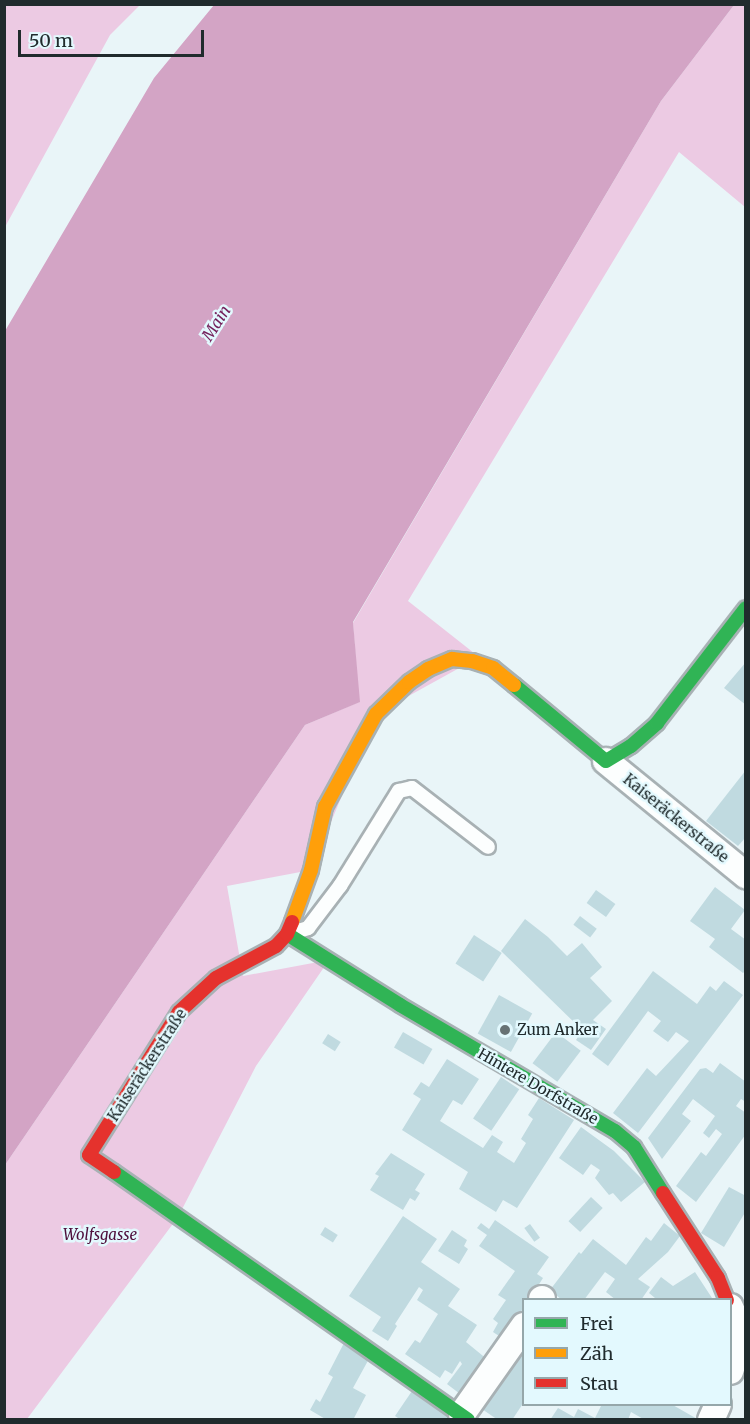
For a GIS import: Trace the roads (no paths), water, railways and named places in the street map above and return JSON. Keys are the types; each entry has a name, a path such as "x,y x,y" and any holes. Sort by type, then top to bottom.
{"street":[{"name":"Kaiseräckerstraße","path":"606,761 631,747 657,723 746,608"},
{"name":"Kaiseräckerstraße","path":"465,1417 89,1155 179,1012 216,978 276,946 287,934 311,870 325,807 376,714 409,682 428,669 452,659 472,661 493,668 746,875"},
{"name":"Hintere Dorfstraße","path":"287,934 400,1005 615,1131 634,1147 718,1278 727,1298"},
{"path":"732,1312 738,1358"},
{"path":"465,1417 522,1329"}],"lane":[{"path":"287,934 308,928 314,921 340,886 399,791 412,788 488,847"}],"water":[{"name":"Main","path":"214,5 734,5 661,101 353,622 360,702 305,725 5,1165 5,331 154,78"}],"place":[{"name":"Zum Anker","path":"505,1030"}],"park label":[{"name":"Wolfsgasse","path":"100,1235"}]}
